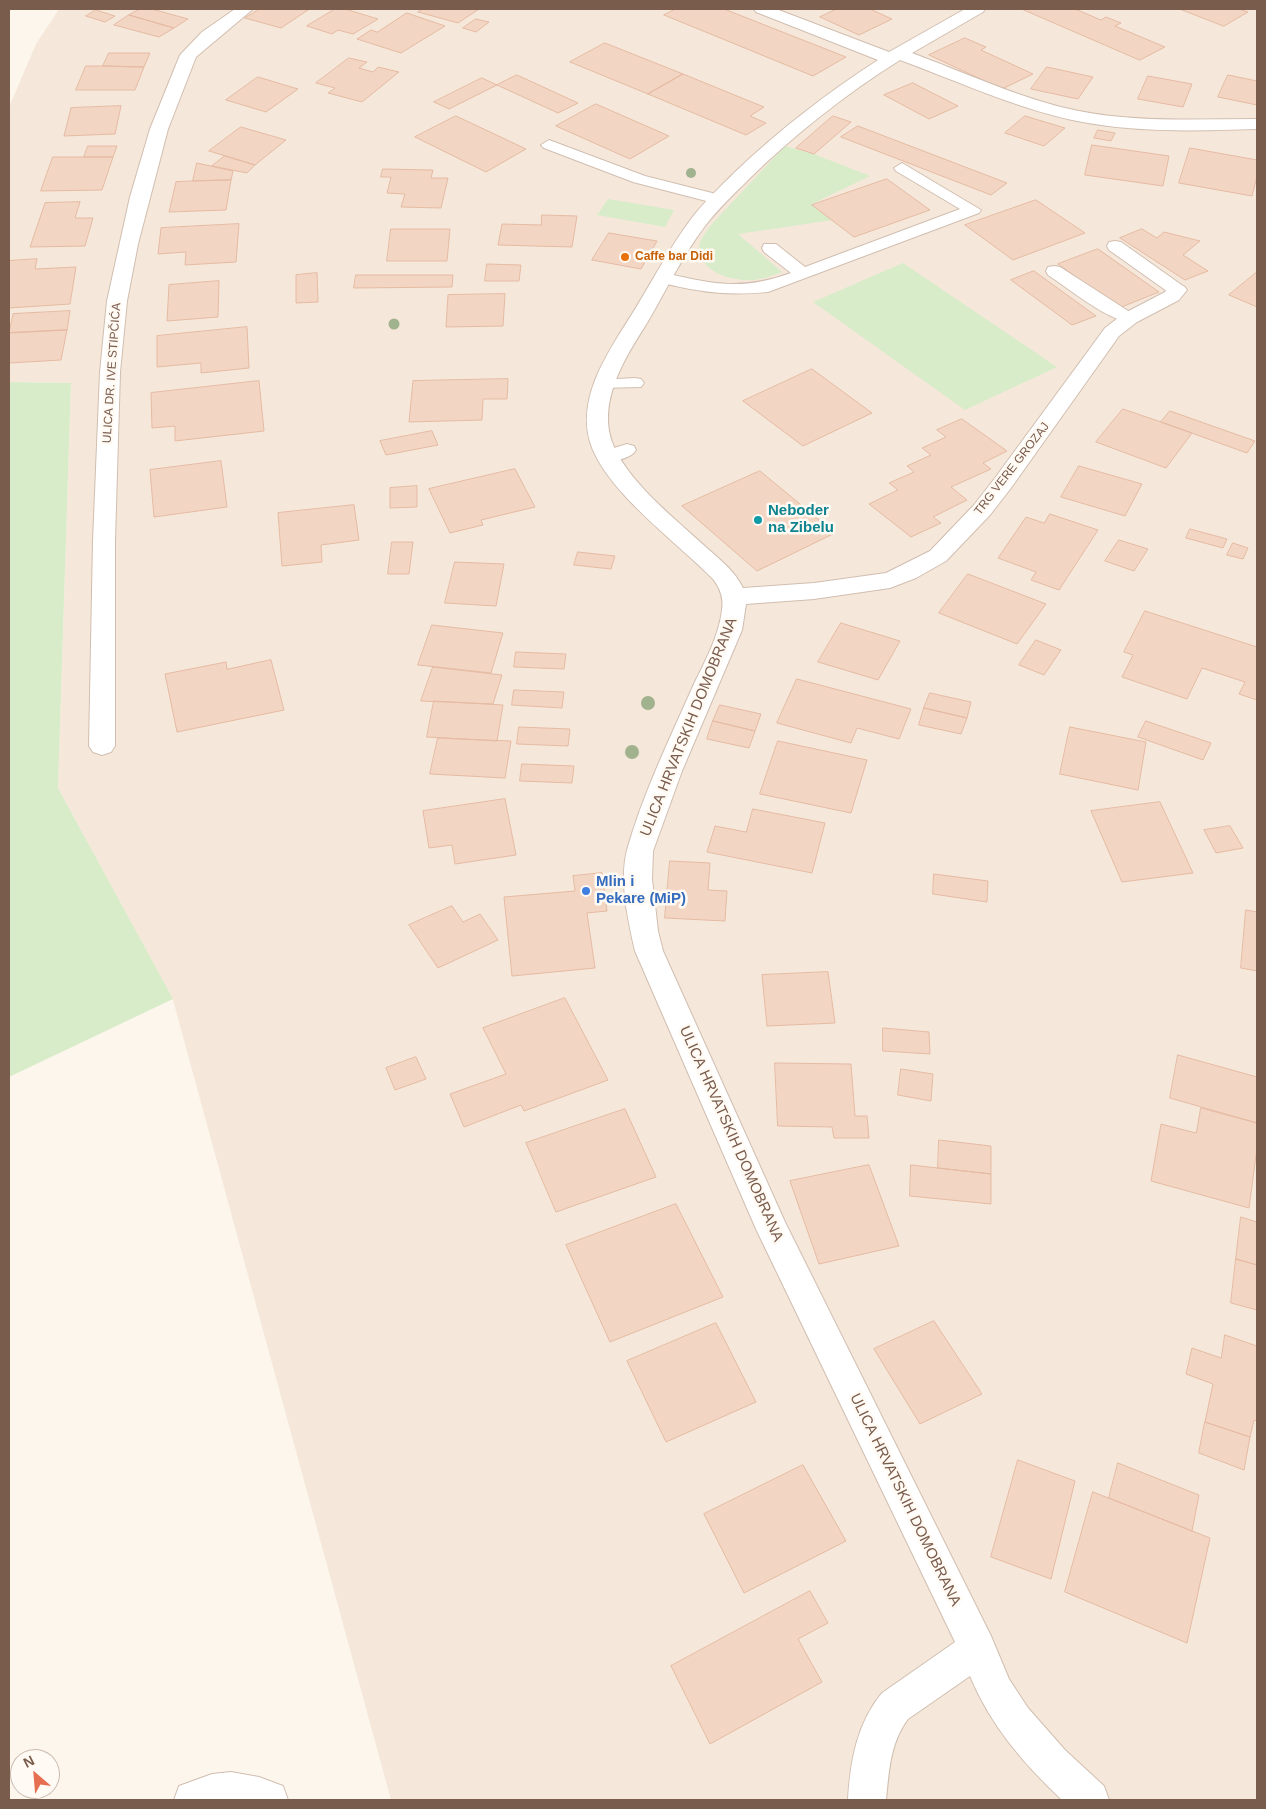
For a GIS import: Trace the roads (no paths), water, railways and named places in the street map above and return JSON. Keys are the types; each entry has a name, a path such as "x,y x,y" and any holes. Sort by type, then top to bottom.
{"street":[{"name":"ULICA DR. IVE STIPČIĆA","path":"102,746 104,541 110,372 117,301 126,254 138,197 159,129 184,64 194,48 245,9"},
{"path":"762,9 893,56 1040,106 1073,115 1131,124 1166,126 1257,124"},
{"name":"ULICA HRVATSKIH DOMOBRANA","path":"977,9 893,56 798,125 718,199 687,239 635,326 604,384 598,414 598,428 608,456 643,499 722,574 734,597 734,612 730,630 669,771 640,851 638,879 644,931 650,951 772,1229 978,1648 996,1692 1012,1717 1058,1771 1090,1800"},
{"name":"TRG VERE GROZAJ","path":"734,597 814,591 890,580 908,573 938,556 982,510 1004,483 1103,343 1130,318 1172,296 1177,290"},
{"path":"867,1800 876,1736 884,1717 895,1706 978,1648"},
{"path":"192,1800 223,1790 249,1792 269,1800"}],"lane":[{"path":"549,145 639,179 718,199"},
{"path":"664,278 710,288 747,290 768,287 973,210 902,168"},
{"name":"TRG VERE GROZAJ","path":"1114,246 1177,290"},
{"path":"770,248 803,274"},
{"path":"1054,271 1115,311 1130,318"},
{"path":"604,384 635,384"},
{"path":"608,456 627,450"}],"place":[{"name":"Caffe bar Didi","path":"625,257"},
{"name":"Neboder na Zibelu","path":"758,520"},
{"name":"Mlin i Pekare (MiP)","path":"586,891"}]}
